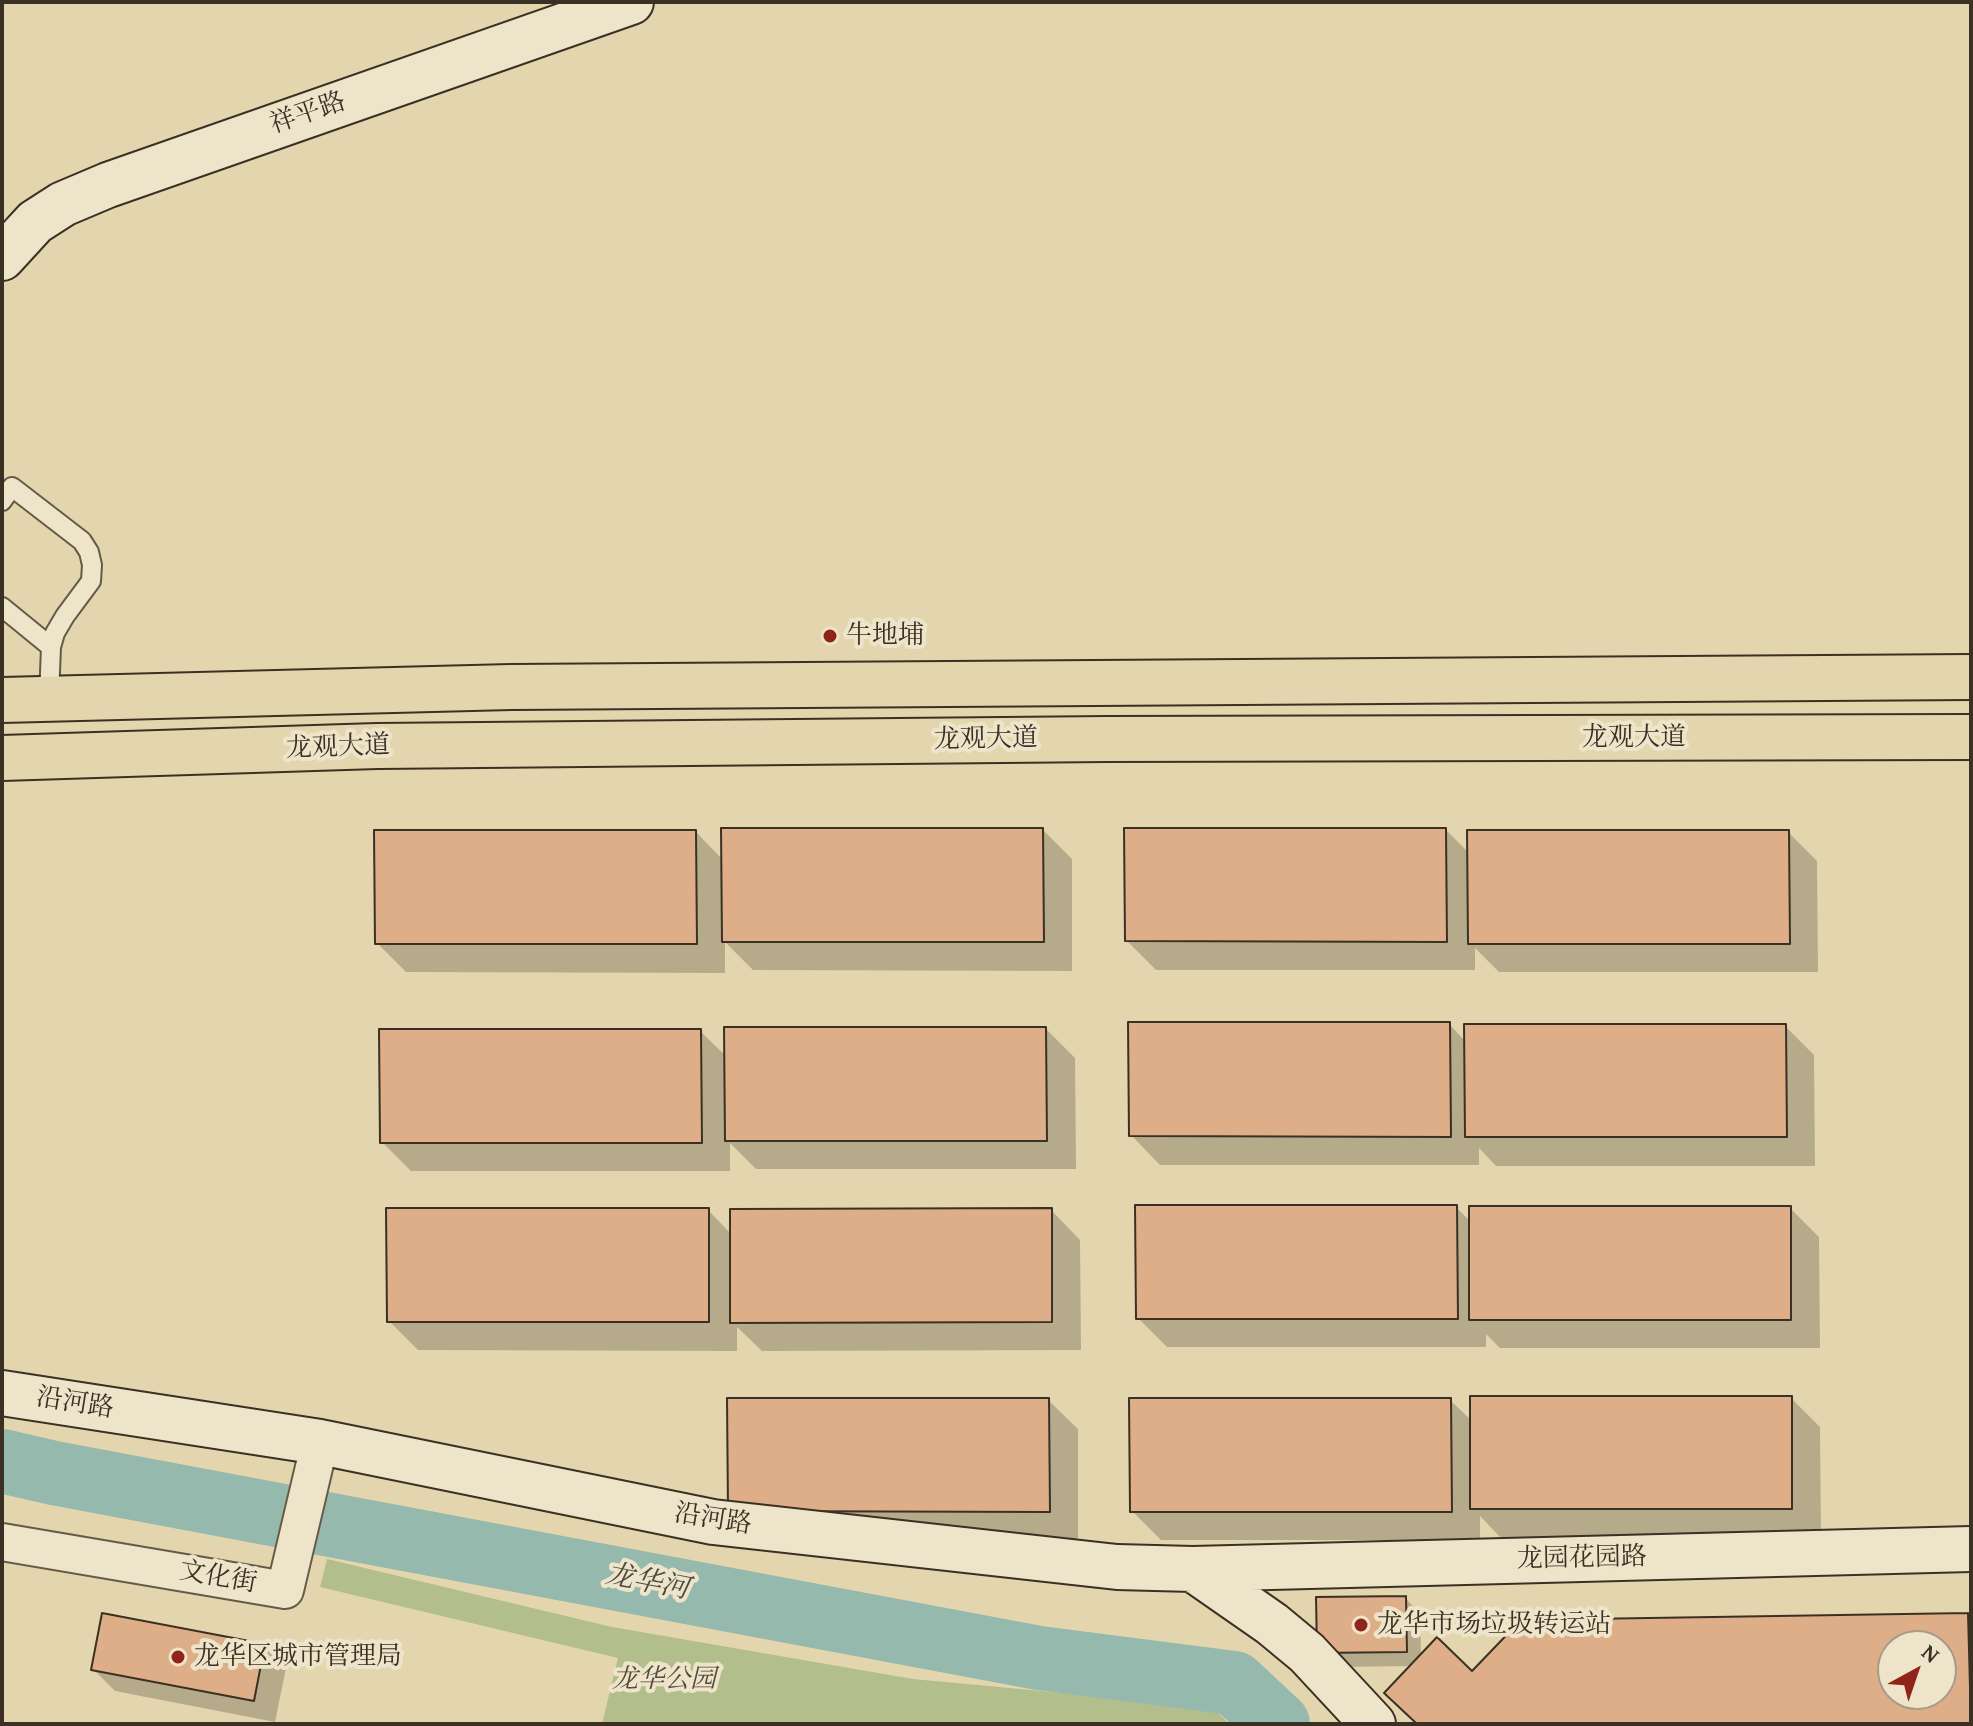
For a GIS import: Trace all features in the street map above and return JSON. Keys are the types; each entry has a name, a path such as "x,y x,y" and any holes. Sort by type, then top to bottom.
{"main road":[{"path":"2,700 511,687 1971,677"},
{"name":"龙观大道","path":"2,758 409,746 1091,739 1971,737"}],"street":[{"name":"祥平路","path":"2,258 35,222 63,204 108,185 631,2"},
{"name":"沿河路","path":"2,1393 317,1458 713,1522 1049,1561 1193,1569"},
{"name":"文化街","path":"2,1542 285,1590 317,1458"},
{"name":"龙园花园路","path":"1193,1569 1971,1549"},
{"path":"1193,1569 1284,1633 1307,1653 1373,1724"}],"lane":[{"path":"2,501 12,487 82,541 89,552 91,581 65,616 51,647 49,698"},
{"path":"2,607 51,647"}],"green space":[{"name":"龙华公园","path":"327,1559 612,1627 913,1679 1213,1707 1229,1724 602,1724 618,1658 320,1587"}],"building":[{"path":"721,828 1043,828 1044,942 722,942"},
{"path":"1124,828 1446,828 1447,942 1125,941"},
{"path":"374,830 696,830 697,944 375,944"},
{"path":"1467,830 1789,830 1790,944 1468,944"},
{"path":"1128,1022 1450,1022 1451,1137 1129,1136"},
{"path":"1464,1024 1786,1024 1787,1137 1465,1137"},
{"path":"724,1027 1046,1027 1047,1141 725,1141"},
{"path":"379,1029 701,1029 702,1143 380,1143"},
{"path":"1135,1205 1457,1205 1458,1319 1136,1319"},
{"path":"1469,1206 1791,1206 1791,1320 1469,1320"},
{"path":"386,1208 709,1208 709,1322 387,1322"},
{"path":"1052,1208 1052,1322 730,1323 730,1209"},
{"path":"1470,1396 1792,1396 1792,1509 1470,1509"},
{"path":"727,1398 1049,1398 1050,1512 728,1511"},
{"path":"1129,1398 1451,1398 1452,1512 1130,1512"},
{"name":"龙华市场垃圾转运站","path":"1406,1596 1407,1652 1317,1653 1316,1597"},
{"name":"龙华区城市管理局","path":"102,1613 265,1644 254,1701 91,1670"},
{"path":"1968,1613 1971,1724 1417,1724 1384,1693 1437,1637 1472,1671 1521,1620"}],"waterway":[{"name":"龙华河","path":"2,1461 1039,1658 1234,1683 1278,1724"}],"place":[{"name":"牛地埔","path":"830,636"},
{"name":"龙华市场垃圾转运站","path":"1361,1625"},
{"name":"龙华区城市管理局","path":"178,1657"}]}
